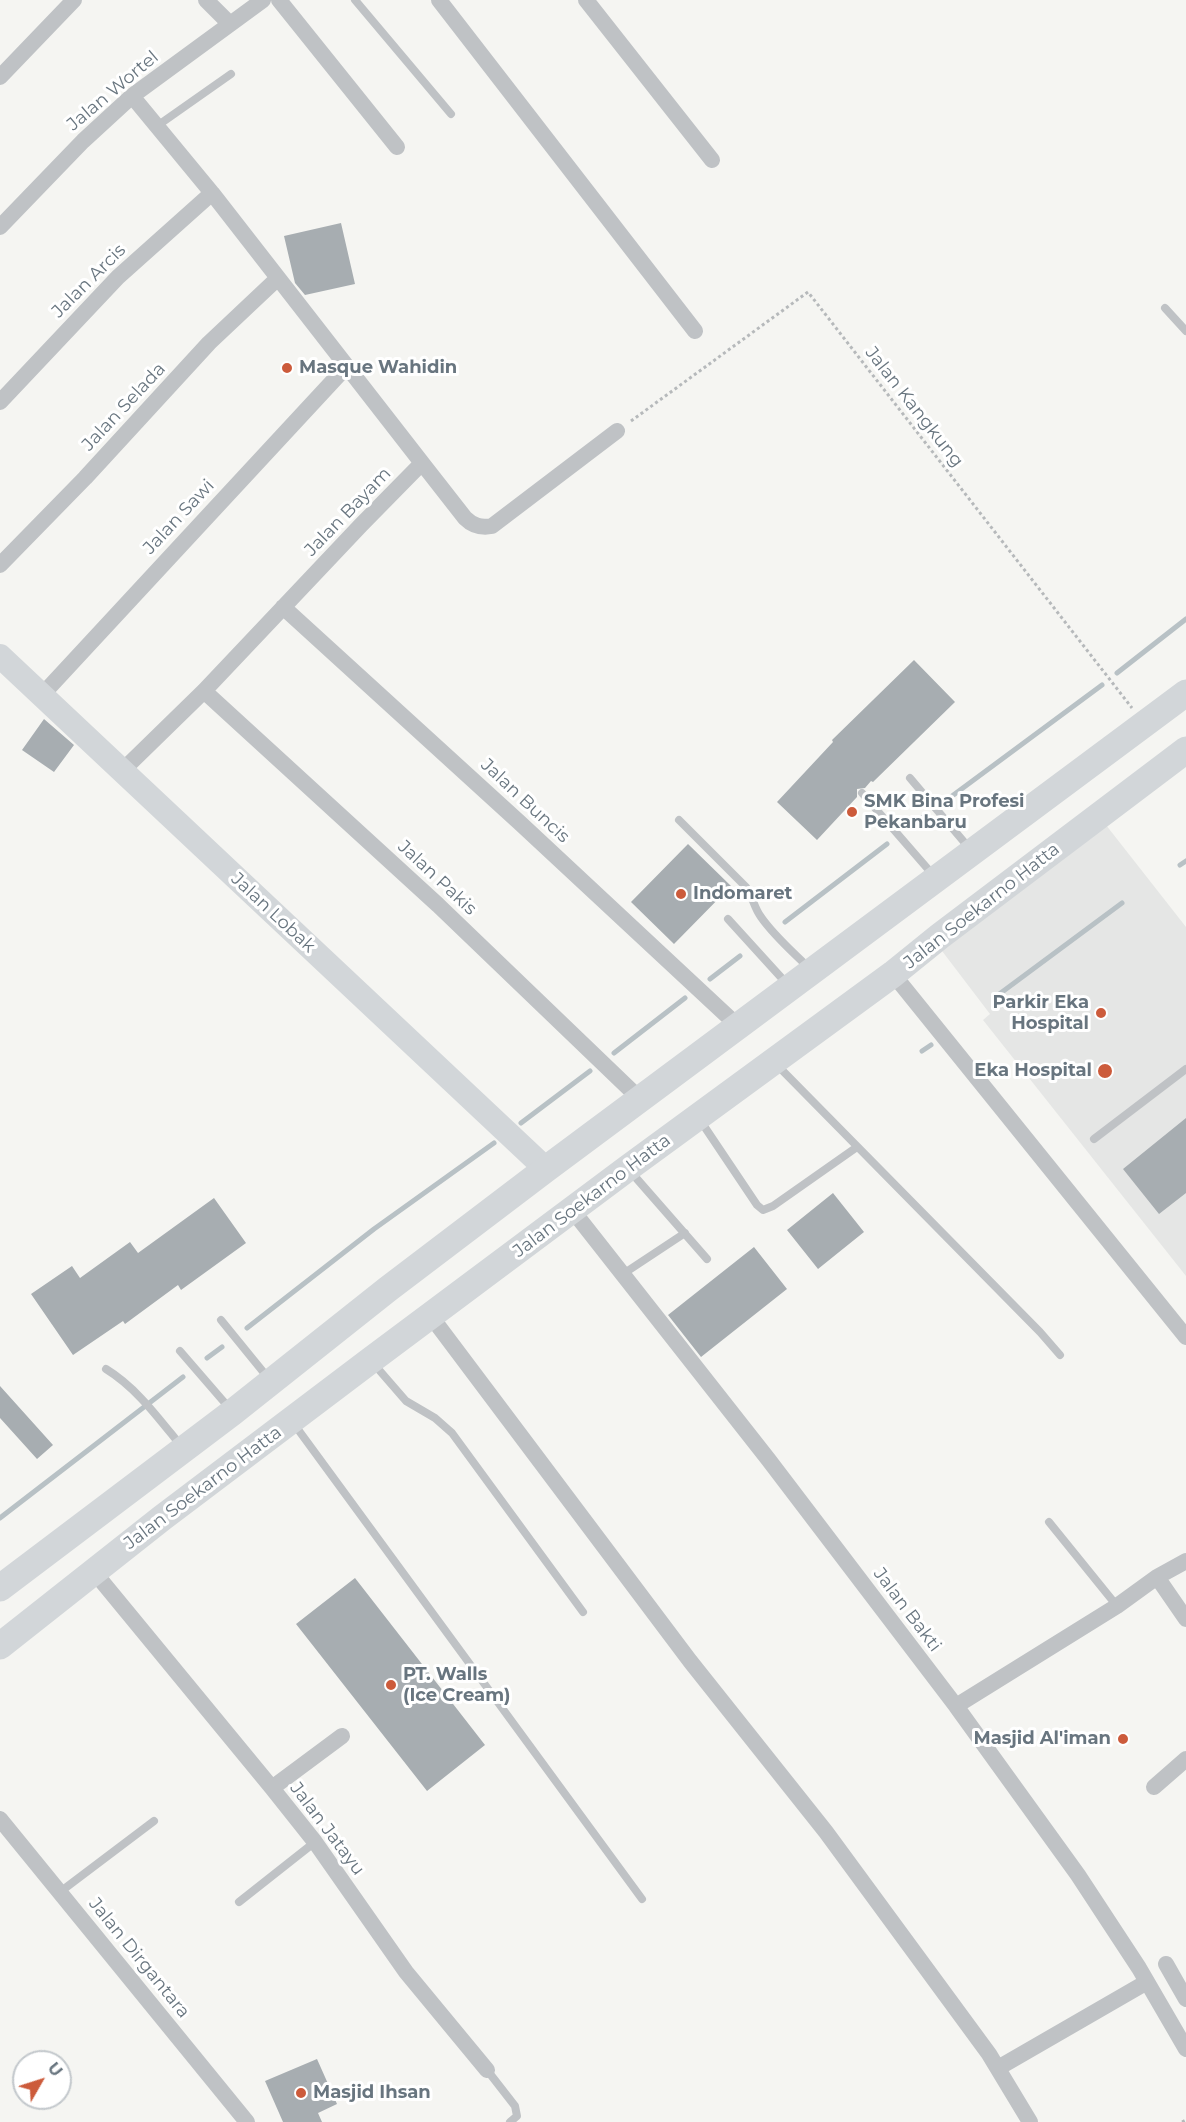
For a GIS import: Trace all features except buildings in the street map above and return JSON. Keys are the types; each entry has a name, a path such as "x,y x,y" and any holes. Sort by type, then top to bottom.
{"main road":[{"name":"Jalan Lobak","path":"0,657 546,1169"},
{"path":"2,1581 233,1412 388,1289 640,1098 1186,693"},
{"name":"Jalan Soekarno Hatta","path":"0,1646 162,1518 371,1360 893,974 1186,750"}],"street":[{"path":"0,77 74,0"},
{"path":"206,0 230,24"},
{"name":"Jalan Wortel","path":"0,227 83,141 132,96 263,0"},
{"path":"279,0 397,147"},
{"path":"439,0 695,331"},
{"path":"586,0 712,160"},
{"path":"132,96 212,193 346,368 472,524 484,528 492,526 618,431"},
{"name":"Jalan Arcis","path":"0,402 118,277 212,193"},
{"name":"Jalan Selada","path":"0,565 85,478 209,343 278,278"},
{"name":"Jalan Sawi","path":"42,695 346,368"},
{"name":"Jalan Bayam","path":"122,771 204,691 422,463"},
{"name":"Jalan Buncis","path":"283,607 514,817 738,1026"},
{"name":"Jalan Pakis","path":"204,691 438,905 640,1098"},
{"path":"893,974 1186,1337"},
{"name":"Jalan Bakti","path":"573,1211 768,1459 956,1706 1078,1875 1147,1982 1186,2049"},
{"path":"430,1316 683,1652 826,1832 998,2068 1030,2122"},
{"path":"956,1706 1117,1606 1157,1577 1186,1561"},
{"name":"Jalan Jatayu","path":"94,1573 315,1842 406,1972 487,2070"},
{"path":"1157,1577 1186,1619"},
{"path":"272,1788 342,1736"},
{"path":"1154,1787 1186,1759"},
{"name":"Jalan Dirgantara","path":"0,1819 247,2122"},
{"path":"1166,1964 1186,1999"},
{"path":"998,2068 1147,1982"}],"lane":[{"path":"355,0 451,114"},
{"path":"157,126 231,74"},
{"path":"1165,308 1186,331"},
{"path":"910,778 973,852"},
{"path":"862,793 936,879"},
{"path":"679,820 746,887 753,896 758,914 767,926 813,971"},
{"path":"728,919 791,987"},
{"path":"773,1062 1040,1332 1060,1355"},
{"path":"1094,1139 1186,1069"},
{"path":"698,1117 757,1205 763,1210 773,1206 857,1147"},
{"path":"628,1168 707,1259"},
{"path":"623,1274 685,1233"},
{"path":"221,1320 271,1382"},
{"path":"180,1351 233,1412"},
{"path":"371,1360 406,1401 435,1418 452,1432 583,1611"},
{"path":"106,1369 120,1378 145,1403 184,1449"},
{"path":"292,1421 642,1899"},
{"path":"1049,1522 1117,1606"},
{"path":"60,1892 154,1821"},
{"path":"239,1902 315,1842"},
{"name":"Jalan Jatayu","path":"487,2070 515,2106 514,2119"}],"path":[{"name":"Jalan Kangkung","path":"618,431 808,292 1145,724"},
{"path":"1182,2122 1186,2120"}],"shaded area":[{"name":"Eka Hospital","path":"1106,825 1186,927 1186,1276 983,1020 990,1014 939,947"}],"waterway":[{"path":"1117,673 1186,619"},
{"path":"948,799 1102,685"},
{"path":"912,826 923,817"},
{"path":"785,922 887,844"},
{"path":"1180,865 1186,861"},
{"path":"998,995 1122,903"},
{"path":"710,979 740,956"},
{"path":"614,1053 685,998"},
{"path":"922,1051 931,1045"},
{"path":"521,1123 590,1071"},
{"path":"247,1328 374,1229 494,1143"},
{"path":"207,1358 222,1347"},
{"path":"0,1518 183,1377"}],"place":[{"name":"Masque Wahidin","path":"287,368"},
{"name":"SMK Bina Profesi Pekanbaru","path":"852,812"},
{"name":"Indomaret","path":"681,894"},
{"name":"Parkir Eka Hospital","path":"1101,1013"},
{"name":"Eka Hospital","path":"1105,1071"},
{"name":"PT. Walls (Ice Cream)","path":"391,1685"},
{"name":"Masjid Al'iman","path":"1123,1739"},
{"name":"Masjid Ihsan","path":"301,2093"}]}
